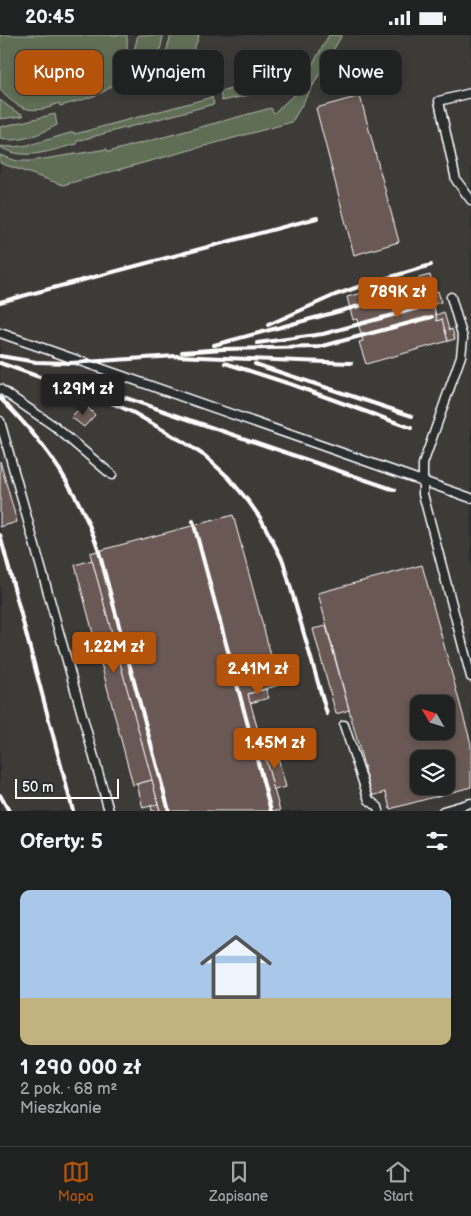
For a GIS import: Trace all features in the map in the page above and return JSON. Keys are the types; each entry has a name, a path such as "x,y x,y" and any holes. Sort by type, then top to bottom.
{"lane":[{"path":"471,93 439,101 456,180 471,200"},
{"path":"452,297 463,338 461,356 424,464 422,481 423,494 471,677"},
{"path":"0,333 471,498"},
{"path":"0,389 54,425 112,475"},
{"path":"0,421 109,811"},
{"path":"344,725 369,800 378,807 379,811"},
{"path":"443,811 471,803"}],"shaded area":[{"path":"0,35 471,35 471,811 0,811"}],"green space":[{"path":"0,35 127,35 127,50 113,50 113,85 103,92 103,50 15,50 15,95 96,95 60,106 59,103 36,110 17,105 0,90"},
{"path":"138,35 163,35 160,50 134,50"},
{"path":"171,35 199,35 192,50 167,50"},
{"path":"329,35 342,35 333,50 321,50"},
{"path":"320,51 320,73 310,91 310,69"},
{"path":"234,88 234,95 249,95 222,101 221,95 224,95 224,91"},
{"path":"294,95 308,95 292,122 63,185 0,163 0,155 17,161 31,161 107,149 108,152 271,108 274,113"},
{"path":"212,97 214,104 77,141 77,144 48,152 19,154 0,147 37,143"},
{"path":"0,100 12,109 24,115 0,119"},
{"path":"55,114 57,125 44,132 23,139 0,139 0,127"}],"building":[{"path":"360,96 399,242 354,255 316,108"},
{"path":"430,275 434,292 438,291 441,302 433,304 437,321 442,319 448,341 366,364 359,342 363,341 357,319 353,320 347,297"},
{"path":"444,312 449,330 452,329 455,339 448,341 442,319 437,321 436,315"},
{"path":"84,404 95,415 84,427 71,417"},
{"path":"0,461 17,522 0,527"},
{"path":"233,515 279,685 248,694 280,811 160,811 90,553"},
{"path":"92,560 152,780 133,785 75,565"},
{"path":"422,565 471,744 471,787 455,791 455,750 410,750 410,795 442,795 390,809 386,792 372,796 318,593"},
{"path":"326,626 349,710 336,714 313,629"},
{"path":"266,689 269,698 250,703 248,694"},
{"path":"276,750 286,787 274,790 264,753"},
{"path":"152,780 158,804 143,808 137,784"},
{"path":"158,804 160,811 152,811 151,806"}],"railway":[{"path":"0,302 317,218"},
{"path":"268,325 335,295 431,265"},
{"path":"214,345 429,287"},
{"path":"257,343 323,334 429,305"},
{"path":"182,352 223,349 319,347 432,317"},
{"path":"0,356 36,362 70,363 175,356 351,363"},
{"path":"0,363 107,401 134,413 205,456 228,477 261,519 283,561 327,714"},
{"path":"225,363 290,384 411,428"},
{"path":"255,364 412,416"},
{"path":"61,378 88,385 395,490"},
{"path":"0,398 31,431 58,467 70,486 90,527 98,548 169,811"},
{"path":"193,521 271,811"},
{"path":"0,535 73,811"},
{"path":"0,795 9,811"}]}
